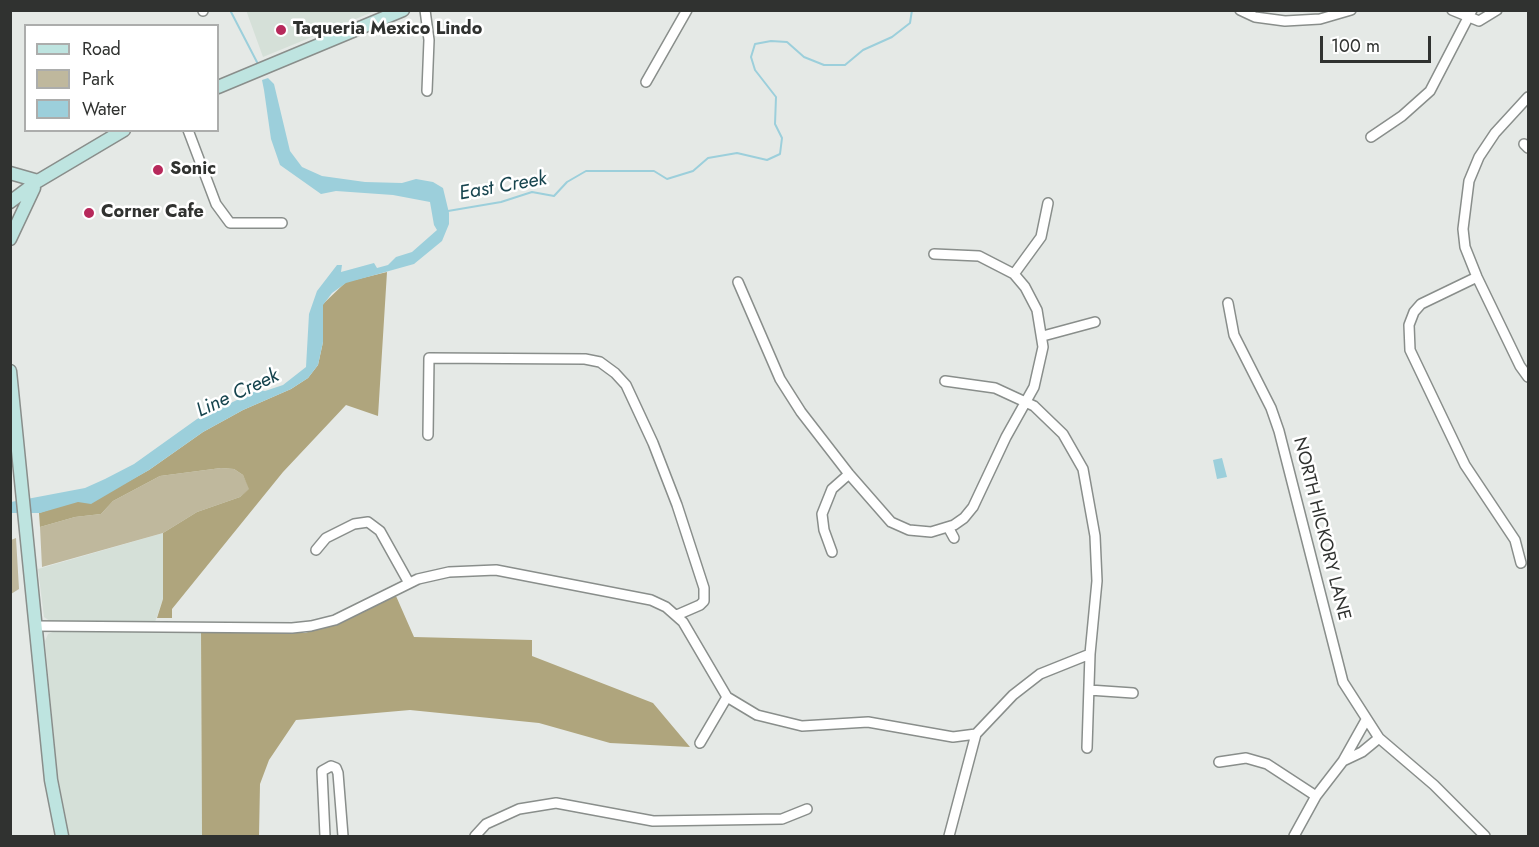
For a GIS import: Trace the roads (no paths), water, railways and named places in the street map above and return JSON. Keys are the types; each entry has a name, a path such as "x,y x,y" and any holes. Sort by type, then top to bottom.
{"main road":[{"path":"219,87 403,10"},
{"path":"10,202 38,181 121,132"},
{"path":"10,173 38,181"},
{"path":"10,238 38,181"},
{"path":"10,371 22,471 51,780 62,837"}],"street":[{"path":"425,10 429,40 427,91"},
{"path":"646,82 687,10"},
{"path":"1240,10 1255,17 1285,21 1320,19 1351,10"},
{"path":"1452,10 1470,15 1479,21 1497,10"},
{"path":"1371,137 1402,116 1430,91 1470,15"},
{"path":"1528,98 1490,141 1469,181 1463,229 1466,247 1477,277 1520,366 1528,377"},
{"path":"189,132 216,204 230,223 282,224"},
{"path":"1014,274 1041,237 1048,203"},
{"path":"738,282 780,379 801,412 849,474 891,522 921,532 948,527 964,518 973,507 1025,400 1034,387 1041,365 1043,336 1037,310 1025,287 1014,274 979,256 934,254"},
{"path":"1477,277 1421,304 1409,325 1410,350 1465,465 1515,540 1521,563"},
{"name":"NORTH HICKORY LANE","path":"1228,303 1234,335 1271,408 1279,431 1343,682 1379,738 1434,785 1485,837"},
{"path":"1043,336 1095,322"},
{"path":"428,435 429,358 585,359 600,362 626,385 653,443 677,505 704,588 704,601 677,615"},
{"path":"945,381 995,388 1025,400 1045,414 1064,434 1078,456 1087,482 1097,558 1096,603 1090,654 1087,748"},
{"path":"832,552 824,530 822,514 832,489 849,474"},
{"path":"316,550 326,538 354,524 368,522 380,531 409,583"},
{"path":"948,527 954,538"},
{"path":"35,626 302,627 335,620 409,583 440,573 496,570 651,600 666,606 677,615 727,697 746,711 802,726 868,722 932,735 953,737 976,734"},
{"path":"949,837 976,734 1013,695 1040,674 1090,654"},
{"path":"1089,690 1133,693"},
{"path":"700,743 727,697"},
{"path":"1294,837 1316,796 1343,761 1366,720"},
{"path":"1343,761 1362,752 1379,738"},
{"path":"1219,762 1246,758 1267,764 1316,796"},
{"path":"325,837 322,771 331,766 336,768 338,773 343,837"},
{"path":"475,837 486,824 519,809 556,803 653,820 782,819 807,809"}],"water":[{"path":"268,78 274,84 290,151 302,167 322,176 365,182 402,183 416,179 433,182 443,188 449,213 449,224 442,241 414,264 346,283 332,293 323,305 323,342 318,365 308,378 291,389 243,410 203,432 149,470 91,504 78,502 40,513 11,513 11,502 85,488 134,464 197,419 258,390 265,391 283,385 306,367 309,314 317,291 337,265 342,265 341,272 374,263 377,268 388,265 396,257 412,252 437,230 430,202 393,195 336,191 321,194 280,165 271,139 262,80"},
{"path":"1222,458 1227,477 1217,479 1213,460"}],"waterway":[{"name":"Line Creek","path":"230,10 259,66"},
{"name":"East Creek","path":"448,211 501,202 532,192 554,196 567,182 586,171 654,171 667,179 693,171 708,158 737,153 767,160 780,154 782,138 775,124 776,97 755,70 751,57 755,44 771,41 787,42 804,57 824,65 845,65 863,50 892,37 910,23 912,10"}],"place":[{"name":"Taqueria Mexico Lindo","path":"281,30"},
{"name":"Sonic","path":"158,170"},
{"name":"Corner Cafe","path":"89,213"}]}
